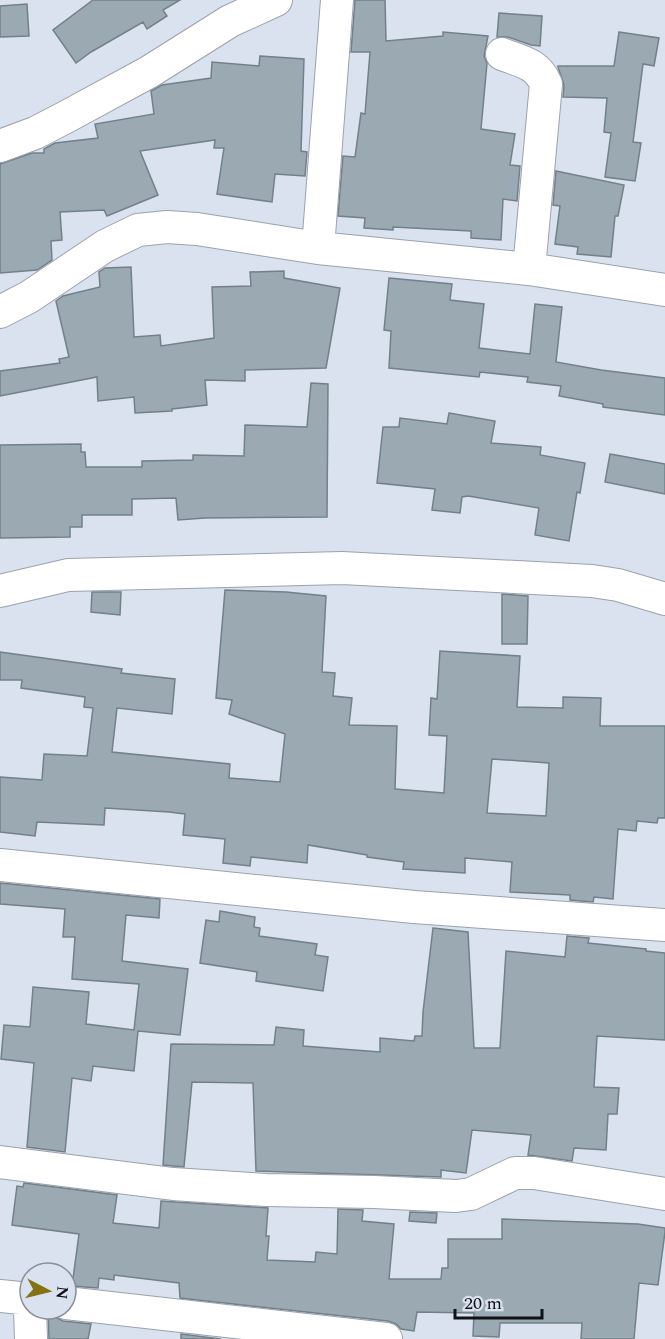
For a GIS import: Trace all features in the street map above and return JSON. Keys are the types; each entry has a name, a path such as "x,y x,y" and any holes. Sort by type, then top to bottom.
{"street":[{"path":"0,146 35,133 66,117 149,72 230,21 276,0"},
{"path":"318,248 337,0"},
{"path":"502,54 531,65 541,73 546,84 529,269"},
{"path":"0,312 29,297 105,246 138,230 167,227 198,229 318,248 529,269 665,290"},
{"path":"0,591 68,575 342,568 592,580 665,599"},
{"path":"0,865 414,907 665,925"},
{"path":"0,1162 173,1184 266,1190 456,1196 471,1194 515,1173 534,1173 665,1194"},
{"path":"0,1296 18,1298"},
{"path":"78,1304 386,1339"},
{"path":"30,1321 31,1339"}],"building":[{"path":"93,0 180,0 163,10 167,16 147,29 143,22 76,63 53,30"},
{"path":"355,0 385,0 386,41 443,36 443,32 488,36 484,56 487,63 481,129 515,134 510,165 520,166 517,201 503,199 501,240 471,238 471,231 393,227 393,230 364,228 365,218 338,216 343,156 355,157 361,113 365,114 370,52 351,52"},
{"path":"27,4 29,36 0,37 0,6"},
{"path":"499,13 542,16 540,46 508,37 497,37"},
{"path":"619,32 659,38 654,66 643,64 633,142 641,143 635,181 605,177 611,133 604,132 607,98 563,97 564,85 558,67 614,66"},
{"path":"260,56 304,59 301,151 307,152 305,176 275,174 272,202 217,194 224,148 214,148 215,140 140,151 158,195 107,216 104,210 60,212 62,240 51,241 52,260 37,270 0,273 0,164 32,153 44,153 44,149 55,143 98,138 95,124 154,114 151,91 162,85 211,78 212,62 259,66"},
{"path":"556,171 624,185 618,216 615,216 611,257 577,254 578,247 555,244 560,206 553,205"},
{"path":"131,267 134,337 160,335 161,346 214,338 212,287 251,286 250,272 284,271 284,278 340,288 326,368 245,370 245,381 205,380 207,405 172,409 172,411 135,413 134,397 98,401 97,377 0,396 0,371 60,363 59,359 69,357 56,301 63,296 100,287 99,272 105,268"},
{"path":"389,278 452,284 450,300 484,304 479,348 530,354 535,304 562,307 556,362 665,378 665,415 603,407 603,404 559,396 561,386 527,382 528,377 480,372 479,377 389,368 391,331 384,330"},
{"path":"311,383 328,384 327,517 178,520 176,498 132,499 132,515 82,515 82,527 70,527 70,537 0,538 0,445 81,444 81,452 85,452 86,467 142,467 142,461 193,460 193,455 244,456 245,425 307,427"},
{"path":"449,413 495,421 491,443 541,447 540,455 585,463 580,493 577,492 569,541 535,535 539,508 468,496 462,497 460,513 432,510 435,489 377,483 383,427 399,427 400,418 447,424"},
{"path":"610,454 665,464 665,494 605,482"},
{"path":"225,590 326,596 322,672 335,673 333,696 352,698 349,725 397,726 395,789 444,793 447,736 429,735 431,698 437,699 440,651 520,656 517,707 563,708 563,697 601,698 600,726 665,726 665,818 658,818 657,823 637,821 636,831 618,829 613,899 594,897 593,902 570,900 570,895 510,892 512,862 465,858 465,873 403,869 404,862 308,845 307,863 251,857 250,866 223,863 225,839 183,835 185,814 169,812 105,808 104,825 37,822 35,836 0,832 0,777 42,780 44,754 87,756 93,708 84,707 85,697 21,688 22,680 0,680 0,652 122,669 121,673 175,679 172,714 117,708 112,752 230,764 229,778 280,782 285,734 229,714 232,700 216,698","holes":["492,759 549,763 546,816 487,813"]},
{"path":"92,592 121,592 120,615 91,612"},
{"path":"502,594 528,596 527,644 502,644"},
{"path":"0,883 160,899 159,918 126,915 122,961 188,969 180,1035 138,1031 134,1071 93,1066 91,1081 72,1078 65,1152 27,1147 34,1063 1,1059 4,1025 30,1027 33,987 89,992 86,1024 134,1030 139,984 72,979 75,937 63,937 65,909 0,904"},
{"path":"220,911 255,917 254,927 260,928 259,936 317,944 315,955 328,957 323,991 256,981 257,972 200,963 206,920 219,922"},
{"path":"433,928 468,932 474,1048 500,1048 506,951 565,957 567,936 589,938 588,943 665,953 665,1040 597,1036 594,1087 619,1088 617,1114 608,1114 606,1150 574,1148 572,1161 528,1155 531,1135 472,1130 466,1173 441,1170 441,1177 256,1171 253,1083 192,1082 184,1167 163,1165 171,1044 274,1045 276,1027 304,1030 303,1046 380,1052 380,1038 414,1041 415,1036 422,1036"},
{"path":"24,1183 117,1195 113,1223 159,1228 161,1201 268,1208 267,1260 315,1262 316,1252 337,1254 338,1209 363,1210 362,1221 394,1224 389,1279 441,1279 442,1268 448,1268 448,1239 502,1239 502,1219 638,1224 665,1228 665,1232 658,1285 639,1283 634,1339 581,1339 582,1323 500,1323 499,1337 473,1336 474,1313 417,1312 414,1331 401,1329 388,1321 180,1298 179,1283 114,1275 114,1280 99,1278 98,1288 78,1286 78,1261 75,1261 79,1234 12,1225 17,1186 23,1187"},
{"path":"410,1212 437,1213 436,1223 409,1221"},
{"path":"48,1321 91,1324 88,1339 49,1339"},
{"path":"181,1334 221,1339 181,1339"}]}
